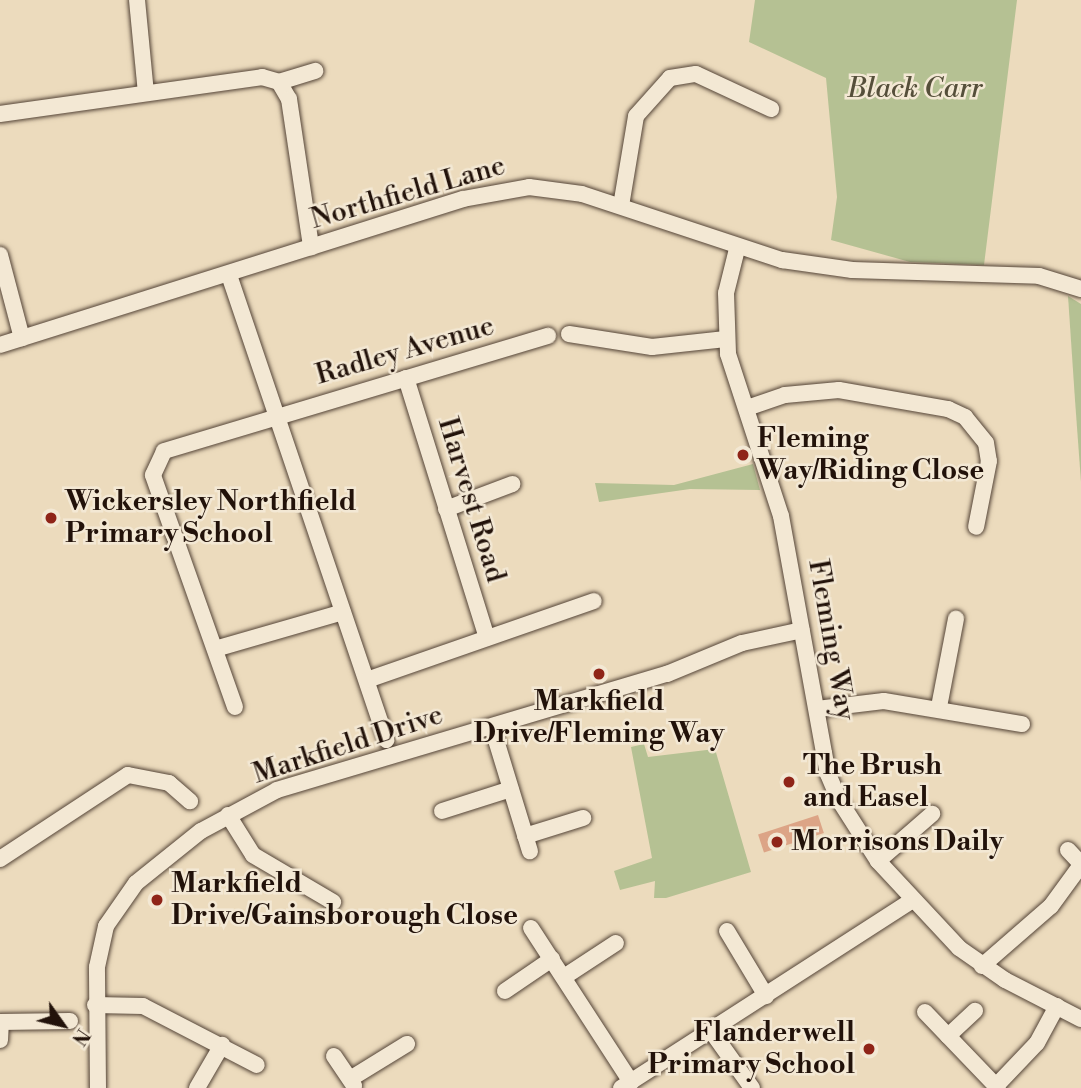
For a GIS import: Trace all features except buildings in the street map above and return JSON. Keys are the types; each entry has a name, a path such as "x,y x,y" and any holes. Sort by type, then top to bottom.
{"street":[{"path":"137,0 146,93"},
{"path":"0,114 262,77 279,82 315,71"},
{"path":"621,205 636,116 670,78 696,74 771,109"},
{"path":"279,82 289,99 312,247"},
{"name":"Northfield Lane","path":"0,345 494,191 554,190 621,205 737,249 852,270 1039,276 1081,289"},
{"name":"Fleming Way","path":"737,249 726,293 726,339 781,516 828,774 850,821 878,861 913,900 982,966 1081,1019"},
{"path":"0,256 22,338"},
{"path":"229,275 386,740"},
{"path":"569,334 652,347 726,339"},
{"name":"Radley Avenue","path":"235,707 153,475 156,461 173,446 548,336"},
{"name":"Harvest Road","path":"405,377 487,638"},
{"path":"747,408 785,395 839,390 948,409 965,417 986,443 989,461 976,527"},
{"path":"446,509 512,484"},
{"path":"366,680 594,601"},
{"path":"215,649 343,612"},
{"path":"939,708 956,619"},
{"name":"Markfield Drive","path":"98,1088 95,1005 99,949 112,914 163,857 228,815 277,790 667,674 742,643 802,630"},
{"path":"817,709 876,701 939,708 1022,724"},
{"path":"492,727 528,843 583,818"},
{"path":"0,859 128,775 169,783 190,801"},
{"path":"442,811 511,789"},
{"path":"878,861 932,814"},
{"path":"228,815 253,855 333,902"},
{"path":"982,966 1051,906 1081,864 1068,850"},
{"path":"531,928 564,978 626,1085 913,900"},
{"path":"727,931 765,996"},
{"path":"564,978 616,943"},
{"path":"505,990 552,959"},
{"path":"95,1005 143,1006 257,1065"},
{"path":"925,1012 997,1087 1037,1043 1057,1006"},
{"path":"948,1036 975,1011"},
{"path":"0,1040 1,1022 70,1021"},
{"path":"712,1032 751,1088"},
{"path":"334,1056 353,1084 407,1044"},
{"path":"197,1088 222,1045"}],"green space":[{"name":"Black Carr","path":"755,0 1017,0 984,265 910,262 831,240 837,197 826,78 749,42"},
{"path":"1068,296 1081,304 1081,482 1075,400"},
{"path":"753,464 760,490 690,489 599,502 595,483 674,485"},
{"path":"644,744 648,757 715,749 751,872 666,898 654,898 655,881 620,890 614,871 652,858 631,747"}],"place":[{"name":"Fleming Way/Riding Close","path":"743,455"},
{"name":"Wickersley Northfield Primary School","path":"51,518"},
{"name":"Markfield Drive/Fleming Way","path":"599,674"},
{"name":"The Brush and Easel","path":"789,782"},
{"name":"Morrisons Daily","path":"777,842"},
{"name":"Markfield Drive/Gainsborough Close","path":"157,900"},
{"name":"Flanderwell Primary School","path":"869,1049"}]}
